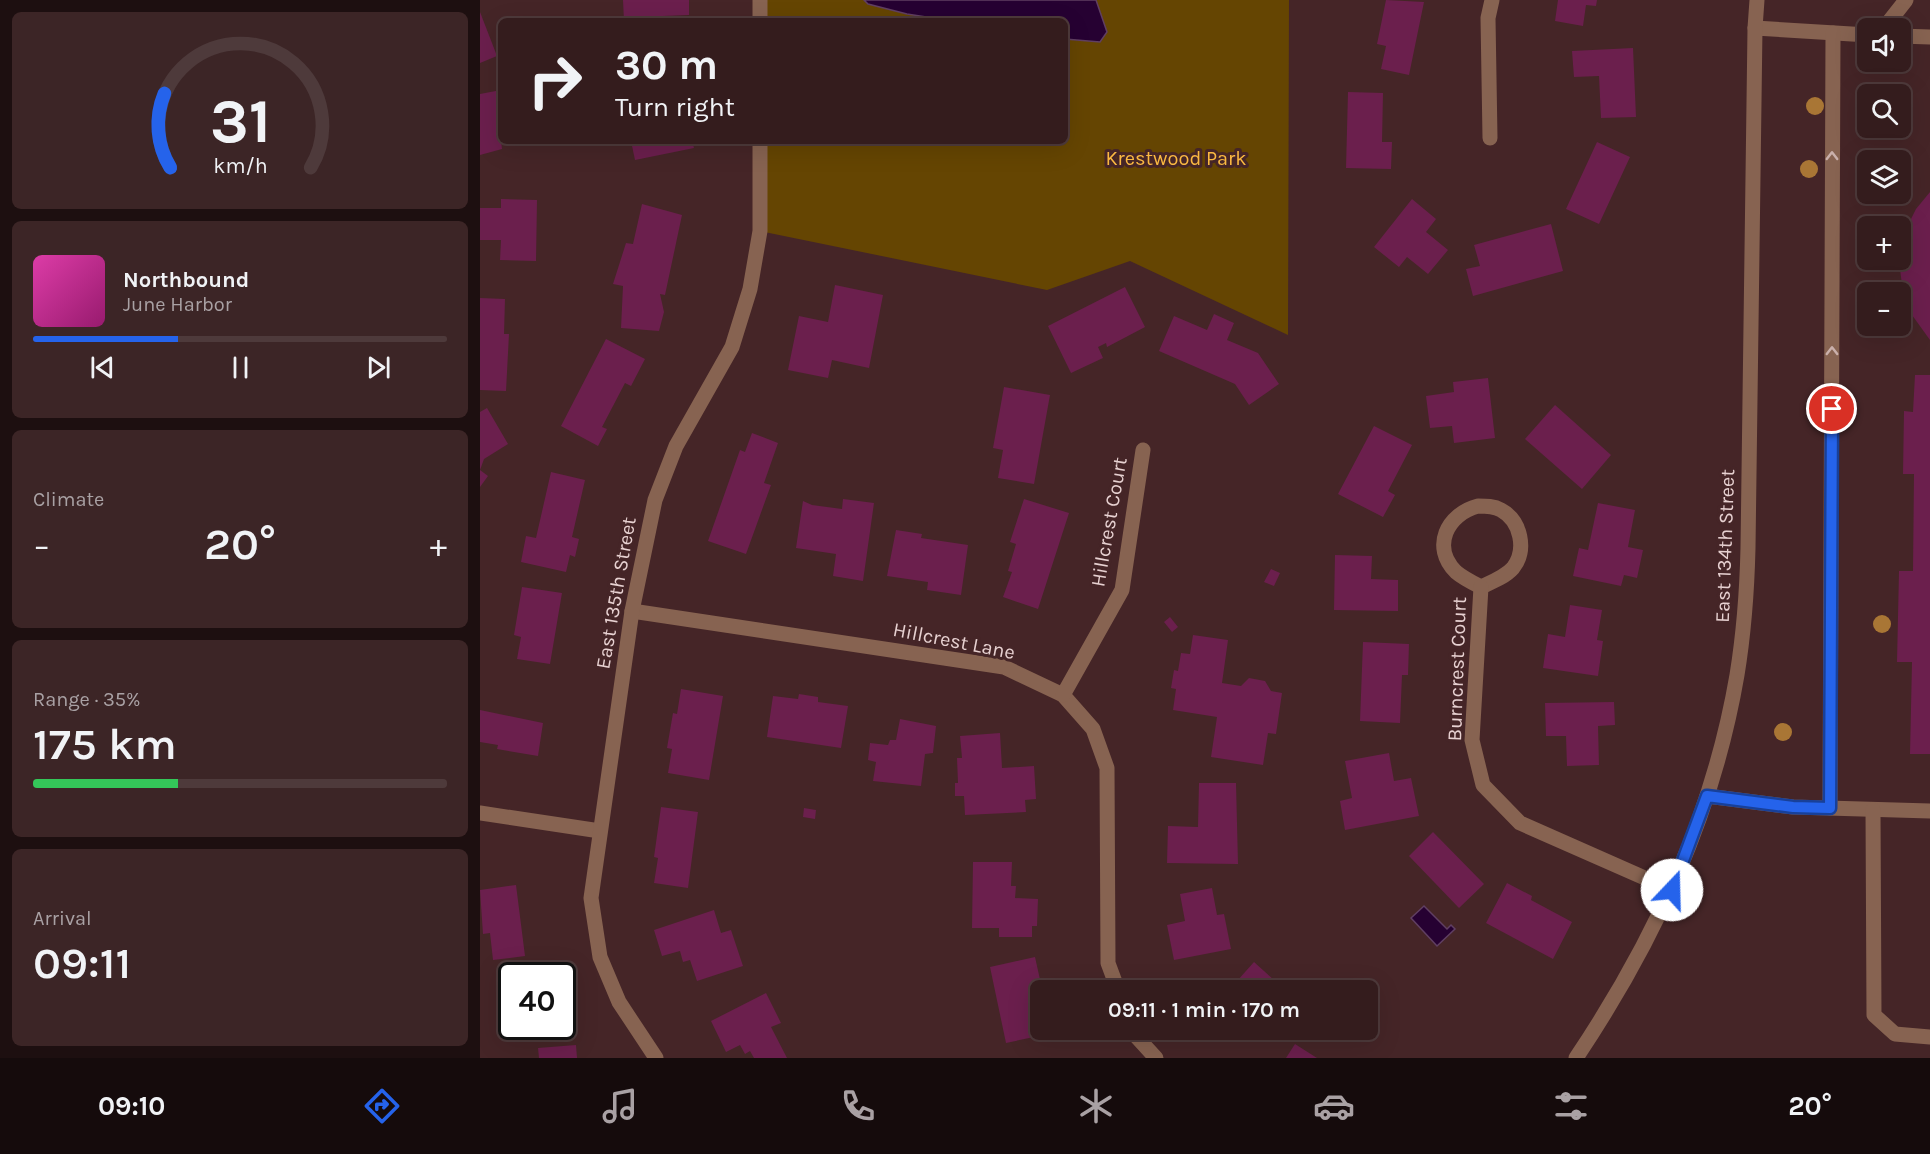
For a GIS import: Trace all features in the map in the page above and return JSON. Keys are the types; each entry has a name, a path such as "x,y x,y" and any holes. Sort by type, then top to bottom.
{"street":[{"path":"760,0 760,18"},
{"path":"1490,138 1488,18 1492,0"},
{"name":"East 134th Street","path":"1576,1058 1630,975 1672,890 1707,796 1735,685 1746,612 1757,0"},
{"path":"1892,18 1906,0"},
{"path":"1755,28 1857,34"},
{"path":"1830,808 1833,33"},
{"path":"1911,36 1930,37"},
{"name":"East 135th Street","path":"656,1058 619,1002 600,957 591,898 632,610 655,500 676,446 732,347 750,289 760,231 760,144"},
{"name":"Hillcrest Court","path":"1063,695 1122,590 1143,450"},
{"name":"Burncrest Court","path":"1491,506 1508,515 1519,530 1520,555 1514,567 1505,576 1481,587 1457,573 1449,564 1444,545 1448,527 1455,516 1466,509 1491,506"},
{"name":"Burncrest Court","path":"1481,587 1472,740 1483,785 1520,823 1672,890"},
{"name":"Hillcrest Lane","path":"632,610 1004,667 1063,695 1093,729 1107,768 1108,963 1114,980"},
{"path":"1707,796 1793,807 1930,811"},
{"path":"1873,810 1874,1015 1895,1034 1930,1037"},
{"path":"480,813 600,831"},
{"path":"1140,1040 1156,1058"}],"green space":[{"name":"Krestwood Park","path":"760,0 1289,0 1288,335 1130,261 1047,290 760,231 760,144 1068,144 1068,18 760,18"}],"shaded area":[{"path":"864,0 1096,0 1107,32 1100,42 1068,39 1068,18 933,18 868,4"},
{"path":"1424,906 1447,929 1451,925 1455,929 1437,946 1411,918"}],"building":[{"path":"623,0 689,0 689,15 663,16 663,18 624,18"},
{"path":"1386,0 1424,2 1409,75 1381,69 1386,46 1377,44"},
{"path":"1558,0 1597,0 1596,6 1586,5 1583,26 1555,21"},
{"path":"480,12 497,56 480,63"},
{"path":"1633,48 1636,117 1601,118 1599,76 1574,77 1572,51"},
{"path":"498,91 498,144 501,144 502,149 480,155 480,94"},
{"path":"1348,92 1383,93 1382,142 1392,142 1391,169 1346,168"},
{"path":"1597,142 1630,157 1599,224 1566,209"},
{"path":"632,144 693,144 694,148 635,160"},
{"path":"1930,192 1930,340 1912,315 1911,282 1902,282 1900,270 1911,270 1911,219"},
{"path":"501,199 537,200 536,261 500,260 501,240 480,240 480,208 501,208"},
{"path":"1412,199 1436,219 1426,232 1448,250 1428,274 1407,257 1399,267 1374,247"},
{"path":"642,204 682,215 665,295 660,294 664,312 659,331 621,328 623,286 613,284 626,243 633,244"},
{"path":"1551,224 1563,271 1473,296 1466,269 1480,266 1474,245"},
{"path":"835,285 883,295 869,368 832,360 828,378 788,370 799,316 828,322"},
{"path":"1125,287 1145,327 1107,347 1106,343 1098,347 1103,358 1071,373 1048,326"},
{"path":"480,298 505,299 504,334 509,334 506,391 480,390"},
{"path":"1214,314 1234,323 1227,340 1258,353 1279,384 1249,405 1235,384 1159,351 1174,316 1207,330"},
{"path":"606,339 645,359 631,386 625,383 602,427 607,429 598,446 561,426"},
{"path":"1915,375 1930,375 1930,754 1910,754 1912,662 1897,662 1899,571 1913,571 1914,474 1903,474 1904,411 1913,412"},
{"path":"1488,378 1495,438 1454,443 1452,426 1430,428 1426,396 1454,392 1453,382"},
{"path":"1004,387 1050,395 1034,484 998,478 1003,450 993,448"},
{"path":"1555,405 1611,455 1582,489 1525,439"},
{"path":"487,408 508,444 484,459 480,470 480,412"},
{"path":"1374,426 1412,445 1388,491 1395,495 1383,517 1338,494"},
{"path":"752,433 778,443 764,483 771,485 746,554 708,541 740,450 745,452"},
{"path":"480,470 488,476 480,487"},
{"path":"551,472 585,480 572,537 579,539 575,557 570,555 566,572 521,562 526,536 536,538"},
{"path":"843,499 874,503 863,581 833,576 836,554 796,548 803,501 812,505 842,509"},
{"path":"1024,499 1069,513 1038,609 1003,597 1012,572 1008,571 1016,544 1010,542"},
{"path":"1598,503 1635,510 1628,547 1643,550 1637,578 1624,575 1621,586 1573,576 1579,548 1588,550"},
{"path":"896,530 922,534 921,538 968,545 961,595 927,590 928,582 887,576"},
{"path":"1335,555 1372,556 1371,579 1398,580 1398,611 1334,610"},
{"path":"1271,569 1280,573 1274,586 1264,582"},
{"path":"522,587 562,593 550,664 517,659 521,637 514,635"},
{"path":"1570,605 1602,610 1597,640 1603,641 1598,676 1543,668 1548,634 1565,637"},
{"path":"1170,617 1178,627 1172,632 1164,622"},
{"path":"1193,635 1228,640 1222,683 1241,686 1249,678 1265,681 1271,691 1282,693 1276,734 1268,733 1263,765 1211,757 1217,717 1173,710 1176,689 1171,688 1174,670 1178,671 1181,653 1190,654"},
{"path":"1363,642 1409,644 1408,675 1402,675 1400,723 1360,721"},
{"path":"681,689 723,696 709,780 668,773 672,749 667,748 673,713 677,714"},
{"path":"799,694 818,697 818,702 848,706 841,748 767,737 773,696 798,699"},
{"path":"1614,702 1615,725 1598,726 1599,765 1567,766 1566,736 1546,736 1545,703"},
{"path":"480,710 543,723 538,756 497,749 498,745 480,742"},
{"path":"900,719 936,726 933,753 925,754 921,786 873,781 876,762 868,760 870,743 888,745 890,740 896,740"},
{"path":"1000,733 1002,768 1034,766 1036,799 1025,800 1026,812 965,815 964,796 955,796 955,783 958,783 957,758 962,758 960,736"},
{"path":"1389,753 1394,781 1411,778 1419,816 1345,830 1340,801 1352,798 1345,761"},
{"path":"1199,783 1236,783 1238,864 1167,863 1168,826 1198,827"},
{"path":"661,807 698,812 688,888 654,883 658,858 654,857"},
{"path":"804,808 816,810 815,819 803,817"},
{"path":"1433,832 1484,884 1459,908 1409,856"},
{"path":"973,862 1012,862 1011,886 1016,886 1015,898 1038,899 1037,926 1032,926 1032,937 999,937 999,928 972,928"},
{"path":"1507,883 1532,896 1531,900 1572,922 1553,959 1486,923"},
{"path":"516,885 525,956 493,960 490,933 483,934 480,890"},
{"path":"1212,888 1217,915 1224,914 1231,949 1174,960 1167,925 1185,921 1180,894"},
{"path":"714,910 721,933 731,930 743,966 697,981 690,960 683,962 680,951 662,956 654,930"},
{"path":"1035,957 1040,980 1030,980 1030,1038 1006,1043 990,967"},
{"path":"1254,962 1274,980 1238,980"},
{"path":"766,993 781,1023 771,1027 787,1058 754,1058 750,1051 745,1054 740,1045 726,1052 711,1021"},
{"path":"1295,1044 1317,1058 1286,1058"},
{"path":"576,1045 577,1058 539,1058 538,1048"}],"route":[{"path":"1672,890 1707,796 1793,807 1830,808 1832,409"}]}
